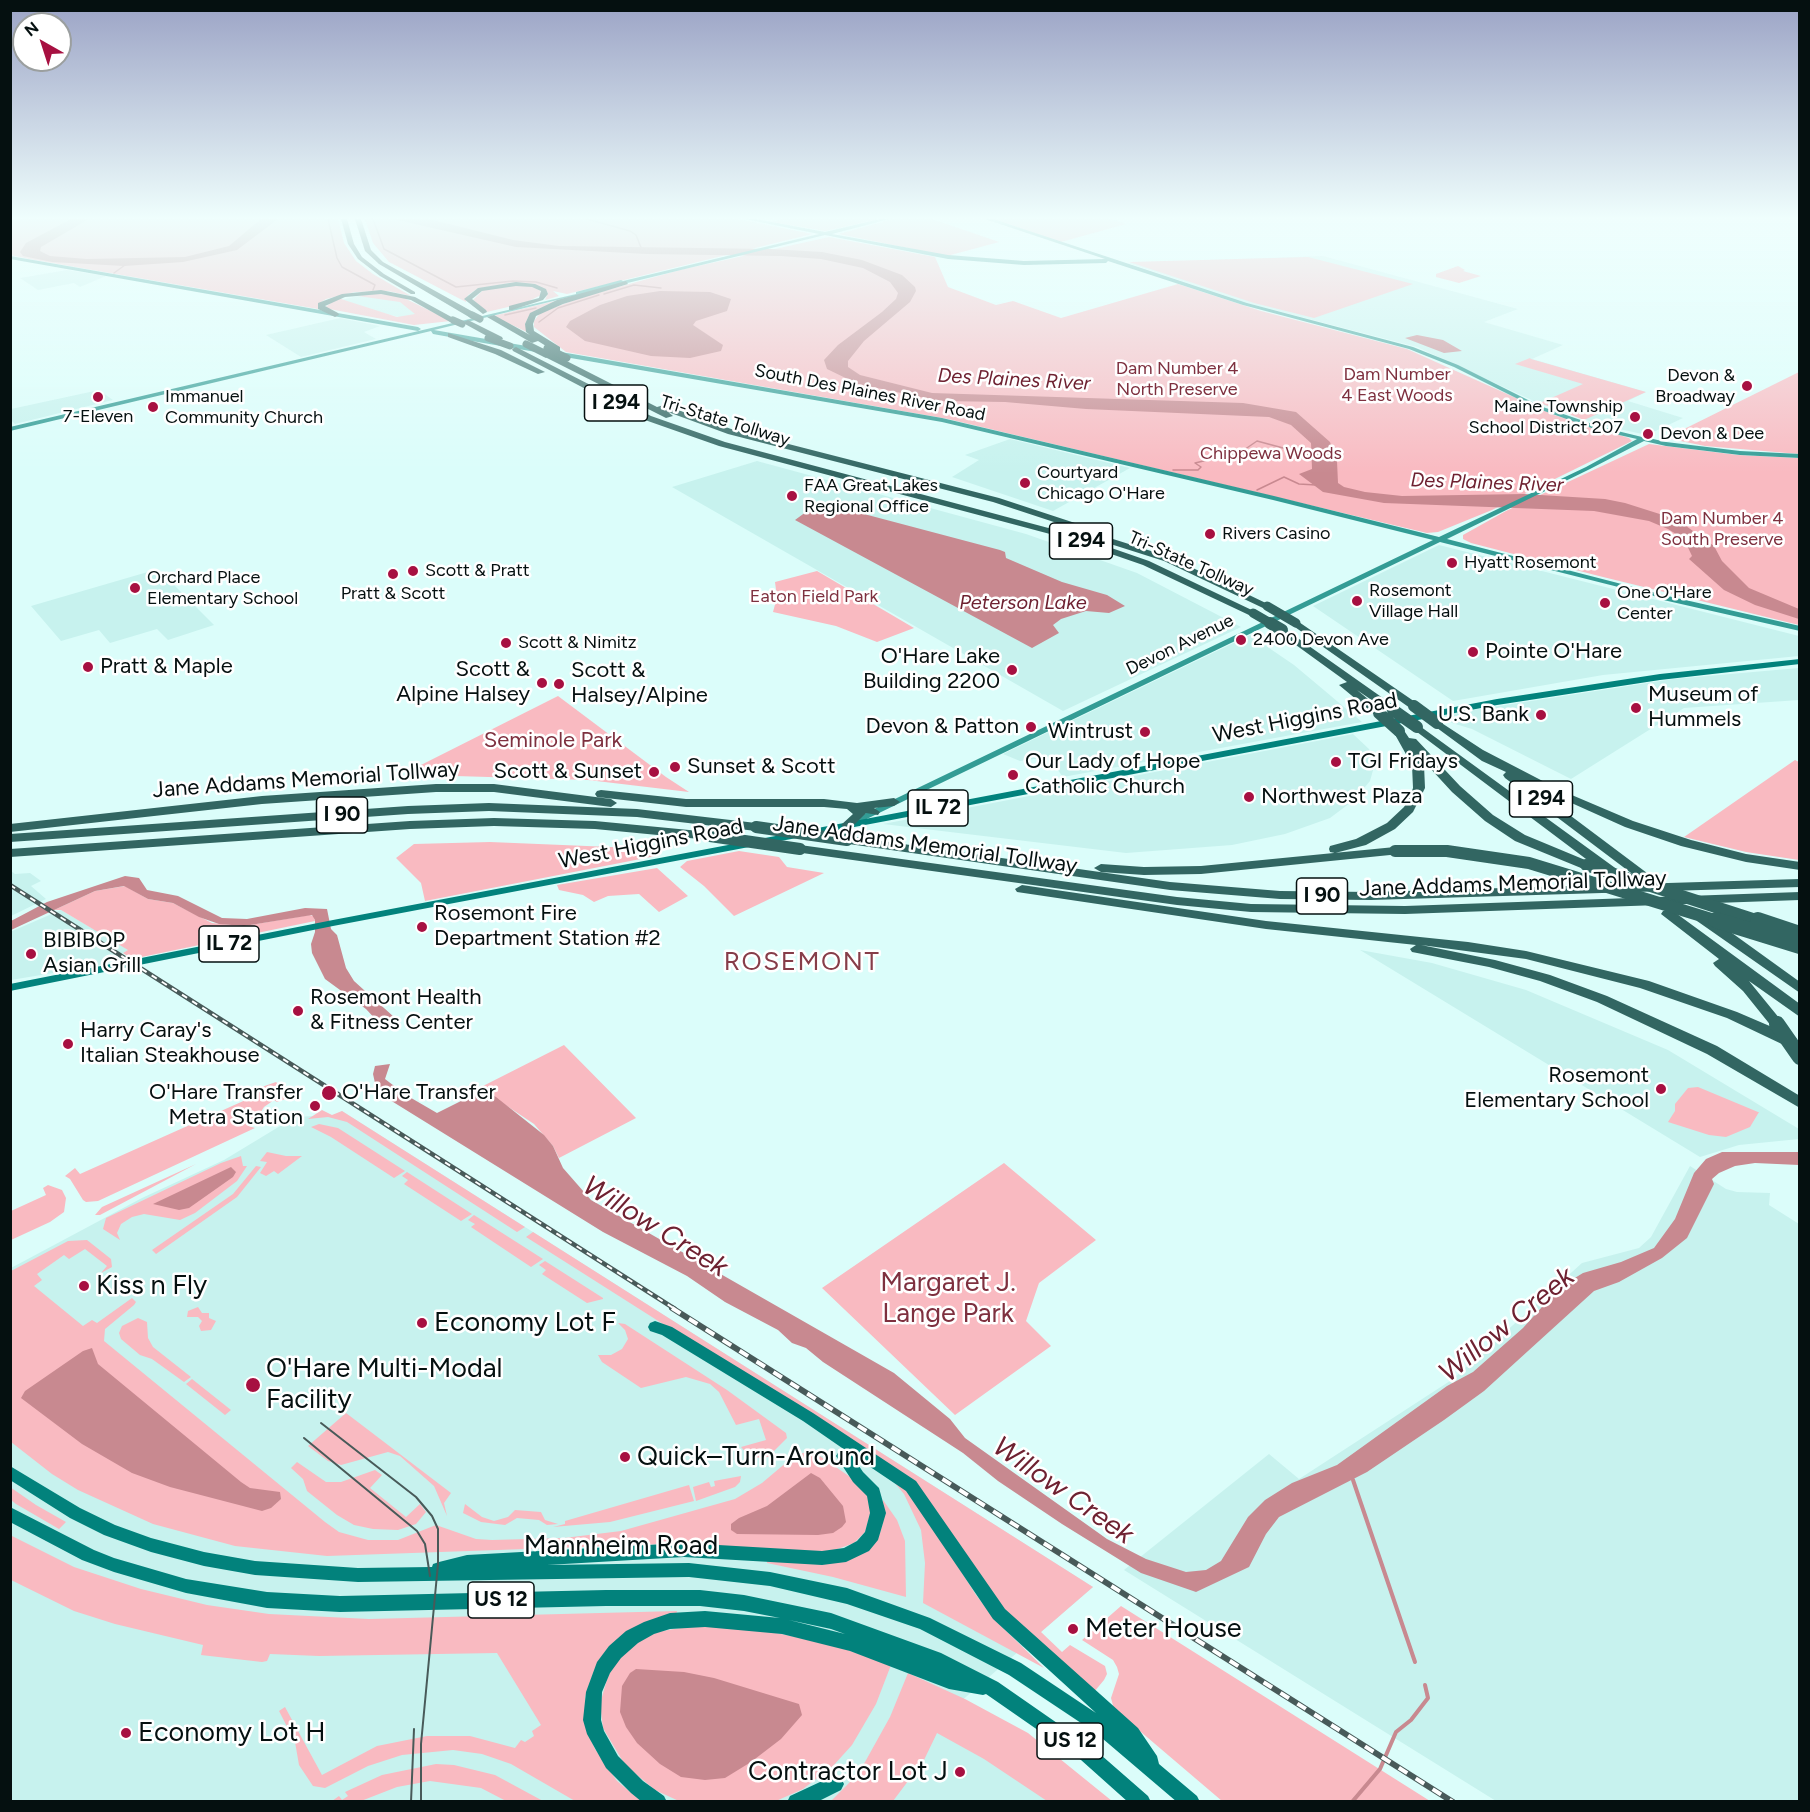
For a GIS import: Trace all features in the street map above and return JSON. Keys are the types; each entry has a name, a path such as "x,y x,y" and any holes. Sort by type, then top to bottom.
{"highway":[{"path":"324,304 321,305 322,309 335,315"},
{"path":"425,304 463,320 488,338 513,348"},
{"name":"Tri-State Tollway","path":"433,304 625,408 722,444 1068,536 1146,563 1253,613 1279,631"},
{"name":"Tri-State Tollway","path":"439,304 463,320 485,316 526,344 546,351 642,405 701,428 1114,540 1188,567 1267,606 1296,623 1414,706 1800,989"},
{"path":"462,304 523,334 546,351 569,358"},
{"path":"473,304 485,316"},
{"path":"512,308 526,304"},
{"path":"557,304 534,315 529,324 530,332 569,358 656,404 718,427 996,500 1114,540"},
{"path":"452,335 498,352 626,414 686,436 722,444"},
{"path":"1279,631 1399,730 1456,789 1503,827 1561,856 1800,934"},
{"name":"I 294","path":"1279,631 1394,710 1618,877 1672,912 1800,1012"},
{"path":"1224,868 1344,847 1360,842 1391,826 1409,809 1419,788 1418,765 1399,730"},
{"path":"1479,753 1556,793 1629,824 1736,855 1800,866"},
{"name":"Jane Addams Memorial Tollway","path":"10,828 317,795 436,788 494,788 641,807 674,816"},
{"path":"494,788 565,790 686,803 803,802 851,806 894,802"},
{"path":"851,806 880,815"},
{"path":"847,825 860,814 851,806"},
{"name":"Jane Addams Memorial Tollway","path":"10,838 447,808 544,808 674,816 1170,886 1280,895 1371,896 1800,883"},
{"name":"Jane Addams Memorial Tollway","path":"11,853 410,825 494,822 595,825 710,836 1177,901 1251,908 1672,912 1800,896"},
{"path":"953,856 993,856 1136,871 1224,868 1395,850 1457,852 1529,862 1800,946"},
{"path":"850,855 878,867 1176,913 1308,930 1468,946 1570,964 1732,1015 1800,1047"},
{"path":"1800,906 1696,904 1672,912 1688,937 1748,988 1800,1057"},
{"path":"1308,930 1334,937 1447,954 1545,978 1658,1023 1751,1072 1800,1104"},
{"path":"1732,941 1765,956 1800,977"}],"main road":[{"name":"South Des Plaines River Road","path":"271,304 918,415 1141,467 1800,629"},
{"path":"424,330 531,304"},
{"path":"10,429 538,304"},
{"path":"1245,304 1411,348 1572,420 1685,446 1740,453 1800,456"},
{"path":"401,326 463,320"},
{"name":"Devon Avenue","path":"880,815 894,802 1648,439"},
{"name":"West Higgins Road","path":"10,990 307,928 847,825 880,815 1544,694 1659,676 1800,661"},
{"path":"655,1327 667,1331 808,1417 911,1486 999,1614 1132,1734 1160,1775"},
{"path":"422,1574 467,1562 684,1550 822,1558 846,1555 863,1546 872,1535 878,1513 874,1493 858,1477 844,1456"},
{"name":"Mannheim Road","path":"10,1472 75,1513 110,1530 151,1545 204,1559 295,1573 358,1575 689,1570 770,1579 847,1596 924,1623 1014,1668 1102,1727 1191,1802"},
{"name":"US 12","path":"10,1514 97,1558 151,1576 220,1593 267,1600 340,1604 659,1597 744,1603 831,1622 883,1638 935,1659 992,1688 1087,1754 1142,1802"},
{"path":"658,1802 637,1787 612,1762 596,1734 592,1720 594,1692 603,1668 623,1644 650,1627 670,1621 705,1619 782,1626 850,1643 949,1682 992,1688"},
{"path":"796,1802 835,1784"}],"shaded area":[{"path":"339,304 407,304 426,323"},
{"path":"1249,304 1498,304 1518,309 1484,322 1563,345 1532,359 1646,392 1628,401 1683,418 1647,435 1605,426 1538,403 1417,347"},
{"path":"340,318 380,326 364,332 376,339 301,357 266,335"},
{"path":"99,390 113,400 15,424 11,420 11,409"},
{"path":"1010,439 1130,468 1053,511 952,477 979,460 965,455"},
{"path":"757,461 1026,534 1137,573 1241,627 1063,711 672,487"},
{"path":"1439,545 1799,636 1799,656 1603,675 1453,701 1313,606"},
{"name":"Orchard Place Elementary School","path":"158,569 214,625 168,640 157,629 110,643 99,630 61,641 31,606"},
{"path":"1250,635 1294,665 1362,722 1063,777 1048,757 1020,761 1003,754"},
{"path":"1799,668 1799,700 1684,708 1571,779 1472,729 1452,723 1441,715 1673,679"},
{"path":"1353,734 1369,749 1375,763 1370,781 1354,800 1330,818 1285,834 1232,845 1126,853 883,824"},
{"path":"11,871 15,874 30,873 41,881 31,886 46,899 11,916"},
{"path":"61,910 129,950 104,962 107,964 11,980 10,932"},
{"name":"Rosemont Elementary School","path":"1360,950 1432,963 1526,990 1668,1050 1799,1129 1799,1139 1739,1145 1700,1157"},
{"path":"342,1111 1093,1587 952,1709 1088,1801 11,1802 11,1268 142,1198 224,1160 295,1117 334,1115"},
{"path":"1690,1166 1726,1189 1737,1192 1770,1193 1769,1205 1799,1224 1799,1801 1496,1801 1124,1570 1269,1454 1299,1479 1453,1379 1582,1263 1639,1248 1651,1237"}],"green space":[{"path":"287,304 320,304 318,309"},
{"path":"330,304 355,304 397,317 415,314 402,304 415,304 451,321 414,325 324,308"},
{"path":"477,304 523,304 487,312"},
{"path":"544,304 555,304 529,316 525,324 529,333 493,316"},
{"name":"Dam Number 4 North Preserve","path":"565,304 1020,304 1061,318 1111,304 1238,304 1407,349 1554,415 1629,438 1632,441 1492,510 1438,532 1427,533 948,419 566,352 534,327 534,321 540,313"},
{"path":"1256,304 1356,304 1314,318"},
{"path":"1530,358 1646,392 1584,420 1540,403 1583,384 1515,364"},
{"path":"1799,372 1799,454 1705,446 1666,438"},
{"name":"Dam Number 4 South Preserve","path":"1649,444 1738,455 1799,458 1799,625 1599,576 1463,539 1463,535 1506,511"},
{"name":"Eaton Field Park","path":"817,571 914,628 877,642 836,626 773,612 777,597 775,582"},
{"name":"Seminole Park","path":"558,696 689,792 588,780 422,775 415,768"},
{"path":"1795,760 1799,762 1799,860 1746,852 1684,837"},
{"path":"490,842 635,848 653,850 656,856 425,901 421,883 396,858 414,844"},
{"path":"739,851 779,857 787,867 824,873 734,916 704,886 680,867 687,861"},
{"path":"657,868 688,896 659,912 639,894 608,896 594,902 583,895 559,890 557,885"},
{"path":"125,886 148,899 173,903 212,923 244,926 309,915 314,916 315,921 132,959 123,953 128,950 61,910 54,910 95,891"},
{"path":"564,1045 636,1118 559,1158 553,1146 534,1124 483,1090 483,1086"},
{"path":"276,1082 279,1085 268,1091 271,1096 284,1089 288,1094 282,1097 288,1098 277,1102 274,1100 264,1107 254,1123 249,1126 255,1128 98,1201 83,1200 70,1179 65,1176 75,1168 80,1174 259,1094 256,1089"},
{"path":"1698,1087 1759,1112 1750,1127 1726,1137 1709,1135 1668,1122 1675,1111 1675,1104 1688,1088"},
{"path":"322,1110 332,1115 342,1111 525,1227 517,1232 347,1122 328,1117 308,1119"},
{"path":"319,1124 338,1128 405,1171 394,1178 331,1137 311,1127"},
{"path":"267,1152 286,1156 302,1156 278,1174 274,1171 266,1176 260,1173 267,1162 260,1161"},
{"path":"241,1156 243,1166 247,1166 237,1181 195,1213 180,1220 144,1214 132,1217 121,1224 117,1233 120,1240 103,1229 106,1218 221,1163"},
{"name":"Margaret J. Lange Park","path":"1004,1163 1096,1240 1039,1283 1026,1321 1051,1346 955,1415 822,1288"},
{"path":"196,1164 100,1215 95,1215 102,1207"},
{"path":"256,1166 261,1167 237,1197 156,1254 152,1250 233,1194"},
{"path":"407,1172 472,1214 461,1221 404,1184 408,1180 402,1176"},
{"path":"48,1185 62,1190 66,1198 64,1212 50,1222 11,1240 11,1211 46,1195 43,1188"},
{"path":"474,1215 543,1259 531,1267 471,1227 475,1224 468,1220"},
{"path":"533,1232 1093,1587 1041,1632 1062,1652 1070,1645 1105,1666 1107,1674 1104,1680 1094,1692 1009,1616 918,1486 526,1237"},
{"path":"87,1240 111,1259 112,1267 101,1273 107,1266 85,1249 69,1259 64,1255 37,1274 42,1280 34,1286 83,1326 92,1320 97,1323 132,1298 136,1302 134,1305 105,1329 104,1341 339,1532 368,1540 398,1540 436,1525 476,1539 492,1540 564,1538 621,1531 735,1499 762,1483 794,1456 806,1452 817,1454 856,1481 868,1496 871,1511 865,1532 854,1543 829,1552 668,1544 327,1556 235,1546 153,1524 78,1490 52,1474 11,1442 11,1271 68,1241"},
{"path":"545,1261 603,1299 587,1303 542,1274 546,1270 539,1265"},
{"path":"198,1307 202,1313 209,1313 209,1318 216,1321 211,1330 201,1331 199,1326 202,1321 198,1317 187,1317 188,1311"},
{"path":"138,1318 147,1322 148,1338 153,1347 191,1377 184,1382 152,1359 140,1355 121,1339 119,1333 122,1326"},
{"path":"618,1323 625,1324 727,1390 786,1433 787,1438 768,1457 751,1458 741,1447 766,1440 759,1419 736,1425 719,1392 710,1384 686,1377 641,1388 602,1362 598,1355 611,1355 622,1349 628,1339 625,1330"},
{"path":"192,1379 231,1410 225,1415 186,1384"},
{"path":"346,1413 451,1493 444,1503 447,1516 434,1486 400,1456 388,1452 341,1465 328,1461 308,1446"},
{"path":"297,1462 326,1482 341,1482 375,1470 382,1475 370,1488 406,1517 420,1504 426,1512 416,1524 398,1530 373,1529 354,1525 337,1515 307,1491 303,1479 291,1468"},
{"path":"892,1474 917,1502 976,1595 996,1621 1044,1668 923,1603 925,1563 921,1530 904,1494 889,1476"},
{"path":"741,1476 740,1482 735,1487 696,1501 693,1487 709,1482 711,1487 715,1486 714,1481"},
{"path":"689,1485 694,1501 610,1522 553,1527 565,1524 565,1521"},
{"path":"10,1487 66,1522 59,1529 16,1504 11,1500"},
{"path":"883,1500 897,1520 905,1541 906,1597 833,1577 767,1563 767,1560 816,1564 880,1533 883,1523"},
{"path":"465,1504 482,1517 494,1521 508,1517 515,1510 541,1512 545,1520 558,1524 547,1525 539,1520 517,1518 505,1525 481,1522 463,1513"},
{"path":"10,1535 74,1567 141,1589 207,1605 269,1614 369,1619 677,1611 676,1615 595,1668 585,1697 589,1736 595,1749 617,1781 641,1801 575,1801 511,1764 482,1754 453,1750 402,1755 368,1766 325,1788 313,1786 299,1765 295,1742 279,1711 285,1707 322,1775 377,1746 427,1736 470,1736 515,1748 521,1740 525,1742 534,1736 532,1731 541,1725 497,1653 319,1656 270,1654 267,1661 262,1662 201,1655 203,1645 115,1624 74,1611 11,1580"},
{"path":"1121,1606 1430,1801 1222,1801 1114,1709 1111,1698 1119,1674 1117,1667 1113,1660 1082,1640"},
{"path":"699,1625 756,1629 796,1637 836,1646 891,1665 876,1704 852,1745 833,1766 803,1789 776,1801 681,1802 655,1790 625,1765 603,1728 600,1704 608,1676 616,1662 639,1640 656,1632"},
{"path":"908,1673 965,1699 1028,1733 1112,1801 1047,1801 984,1759 937,1733 924,1760 893,1801 831,1801 854,1778 865,1762 890,1717"},
{"path":"436,1764 454,1765 495,1775 543,1801 506,1801 481,1788 430,1781 397,1787 361,1801 332,1801 339,1796 342,1800 348,1796 345,1792 382,1775"}],"water":[{"path":"729,304 727,311 696,321 693,325 723,345 721,351 690,358 651,356 585,341 566,327 570,321 600,305"},
{"path":"891,304 908,304 864,341 848,361 848,367 860,375 932,393 1243,403 1296,412 1330,442 1337,461 1338,483 1344,487 1402,496 1524,494 1605,499 1625,503 1666,516 1686,526 1714,546 1722,561 1749,588 1799,609 1799,619 1755,605 1724,590 1689,559 1692,556 1684,539 1649,521 1594,511 1384,503 1323,492 1299,474 1312,469 1311,443 1291,425 1269,417 1086,409 1005,402 940,401 858,384 827,369 824,360 838,345"},
{"path":"1417,335 1443,340 1462,351 1444,353 1405,338"},
{"name":"Peterson Lake","path":"830,505 1000,550 1005,552 1006,558 1062,582 1107,595 1125,606 1109,613 1086,611 1061,619 1053,625 1059,633 1032,648 795,520 814,506"},
{"path":"125,876 139,878 147,890 178,896 222,918 247,919 305,908 327,909 331,929 337,935 346,968 354,981 394,1017 396,1029 380,1030 379,1023 366,1009 325,979 312,953 311,944 315,932 315,920 312,915 244,926 219,924 199,917 173,903 148,899 124,886 95,891 11,930 11,921 47,902"},
{"path":"390,1064 385,1079 406,1095 437,1113 483,1090 496,1097 544,1135 553,1146 563,1168 591,1200 894,1373 950,1419 965,1438 1107,1539 1146,1559 1186,1572 1206,1570 1221,1561 1248,1517 1265,1500 1292,1483 1337,1465 1447,1386 1473,1372 1523,1328 1560,1287 1583,1273 1621,1262 1654,1248 1675,1219 1694,1173 1706,1159 1722,1152 1799,1152 1799,1165 1755,1163 1735,1166 1719,1173 1712,1179 1714,1184 1687,1238 1662,1258 1619,1282 1594,1291 1484,1391 1444,1420 1367,1472 1279,1517 1266,1534 1249,1567 1196,1592 1141,1573 1062,1524 998,1481 963,1453 823,1362 806,1348 792,1343 778,1330 725,1302 687,1276 603,1232 377,1092 373,1074 375,1066"},
{"path":"231,1167 236,1172 233,1177 189,1208 179,1210 153,1204"},
{"path":"92,1348 98,1364 241,1482 250,1488 280,1492 281,1499 271,1508 262,1511 170,1487 132,1473 82,1444 21,1398 25,1391 83,1351"},
{"path":"811,1473 820,1478 843,1506 846,1522 842,1527 833,1533 818,1535 737,1534 731,1530 731,1524 739,1518 767,1506"},
{"path":"636,1669 684,1672 714,1678 799,1704 802,1715 781,1739 725,1778 705,1780 681,1777 660,1764 637,1743 626,1727 620,1712 622,1686 630,1673"}],"waterway":[{"path":"539,322 558,308 572,304"},
{"path":"505,315 536,308"},
{"path":"1173,470 1198,470 1201,467 1195,463 1241,452 1257,441 1313,456"},
{"path":"1257,490 1284,477 1299,484 1316,485"},
{"path":"1353,1480 1415,1662"},
{"path":"1352,1802 1380,1769 1396,1732 1411,1720 1428,1698 1425,1685"}],"tram line":[{"path":"321,1423 416,1497 432,1516 438,1529 438,1564 421,1744 421,1802"},
{"path":"304,1438 417,1531 425,1544 430,1576"},
{"path":"411,1802 414,1729"}],"railway":[{"path":"10,885 675,1309"},
{"path":"672,1308 1453,1802"}],"place":[{"name":"Devon & Broadway","path":"1747,386"},
{"name":"7-Eleven","path":"98,397"},
{"name":"Immanuel Community Church","path":"153,407"},
{"name":"Maine Township School District 207","path":"1635,417"},
{"name":"Devon & Dee","path":"1648,434"},
{"name":"Courtyard Chicago O'Hare","path":"1025,483"},
{"name":"FAA Great Lakes Regional Office","path":"792,496"},
{"name":"Rivers Casino","path":"1210,534"},
{"name":"Hyatt Rosemont","path":"1452,563"},
{"name":"Scott & Pratt","path":"413,571"},
{"name":"Pratt & Scott","path":"393,574"},
{"name":"Orchard Place Elementary School","path":"135,588"},
{"name":"Rosemont Village Hall","path":"1357,601"},
{"name":"One O'Hare Center","path":"1605,603"},
{"name":"2400 Devon Ave","path":"1241,640"},
{"name":"Scott & Nimitz","path":"506,643"},
{"name":"Pointe O'Hare","path":"1473,652"},
{"name":"Pratt & Maple","path":"88,667"},
{"name":"O'Hare Lake Building 2200","path":"1012,670"},
{"name":"Scott & Alpine Halsey","path":"542,683"},
{"name":"Scott & Halsey/Alpine","path":"559,684"},
{"name":"Museum of Hummels","path":"1636,708"},
{"name":"U.S. Bank","path":"1541,715"},
{"name":"Devon & Patton","path":"1031,727"},
{"name":"Wintrust","path":"1145,732"},
{"name":"TGI Fridays","path":"1336,762"},
{"name":"Sunset & Scott","path":"675,767"},
{"name":"Scott & Sunset","path":"654,772"},
{"name":"Our Lady of Hope Catholic Church","path":"1013,775"},
{"name":"Northwest Plaza","path":"1249,797"},
{"name":"Rosemont Fire Department Station #2","path":"422,927"},
{"name":"BIBIBOP Asian Grill","path":"31,954"},
{"name":"Rosemont Health & Fitness Center","path":"298,1011"},
{"name":"Harry Caray's Italian Steakhouse","path":"68,1044"},
{"name":"Rosemont Elementary School","path":"1661,1089"},
{"name":"O'Hare Transfer","path":"329,1093"},
{"name":"O'Hare Transfer Metra Station","path":"315,1106"},
{"name":"Kiss n Fly","path":"84,1286"},
{"name":"Economy Lot F","path":"422,1323"},
{"name":"O'Hare Multi-Modal Facility","path":"253,1385"},
{"name":"Quick–Turn-Around","path":"625,1457"},
{"name":"Meter House","path":"1073,1629"},
{"name":"Economy Lot H","path":"126,1733"},
{"name":"Contractor Lot J","path":"960,1772"}],"district":[{"name":"ROSEMONT","path":"802,962"}],"park label":[{"name":"Dam Number 4 East Woods","path":"1397,385"},
{"name":"Chippewa Woods","path":"1271,454"}],"water label":[{"name":"Des Plaines River","path":"1014,380"},
{"name":"Des Plaines River","path":"1487,483"},
{"name":"Willow Creek","path":"655,1227"},
{"name":"Willow Creek","path":"1507,1325"},
{"name":"Willow Creek","path":"1063,1491"}]}
